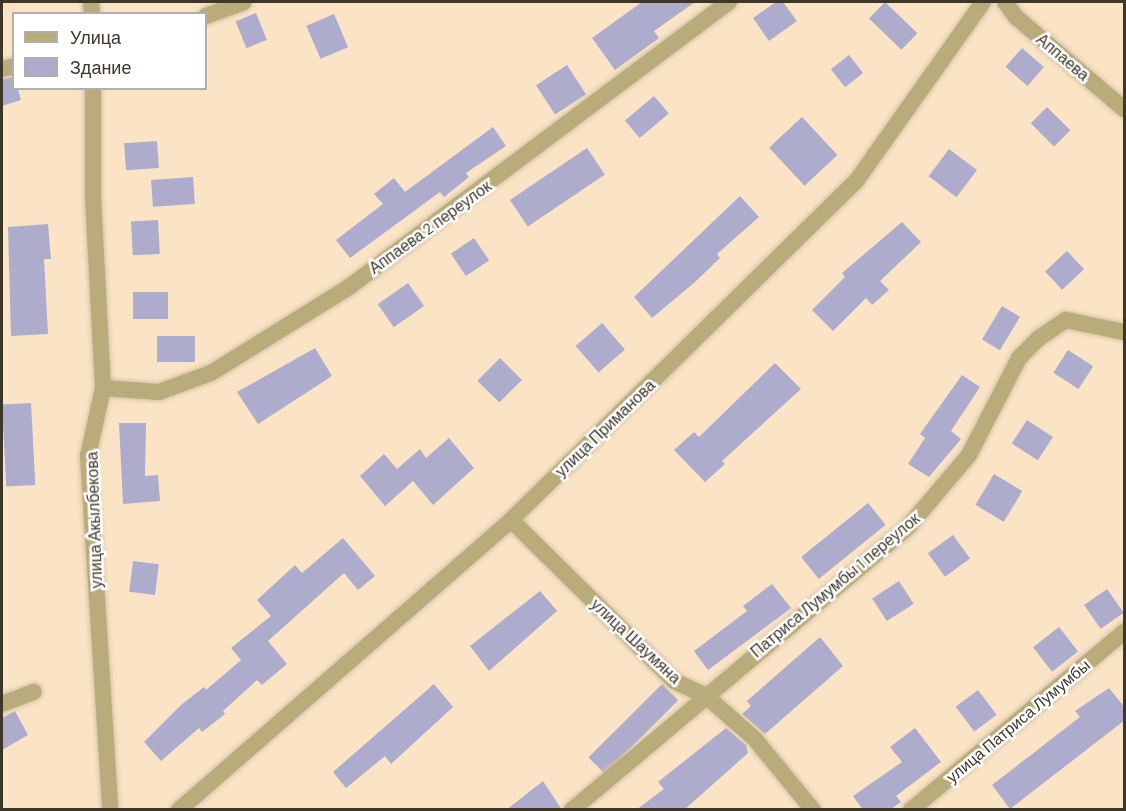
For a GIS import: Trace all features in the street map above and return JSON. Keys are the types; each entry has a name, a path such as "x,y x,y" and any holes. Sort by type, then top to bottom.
{"street":[{"path":"207,16 244,2"},
{"name":"Аппаева 2 переулок","path":"103,388 159,392 211,373 349,287 729,2"},
{"name":"улица Приманова","path":"178,810 511,520 856,180 983,2"},
{"name":"Аппаева","path":"1005,2 1016,17 1125,109"},
{"name":"улица Акылбекова","path":"93,90 93,197 103,388 88,456 110,810"},
{"name":"Патриса Лумумбы 1 переулок","path":"572,810 908,527 969,455 1019,358 1039,338 1066,320 1125,332"},
{"name":"улица Шаумяна","path":"511,520 674,681 706,696 754,738 813,810"},
{"name":"улица Патриса Лумумбы","path":"911,810 1125,632"},
{"path":"2,704 34,692"}],"building":[{"path":"642,2 695,2 654,31 659,38 615,70 592,38"},
{"path":"776,2 783,2 797,21 769,41 753,18"},
{"path":"885,2 917,33 901,50 869,19"},
{"path":"256,13 267,40 246,48 236,21"},
{"path":"334,14 348,47 320,59 306,26"},
{"path":"1022,48 1044,67 1027,86 1006,67"},
{"path":"849,55 863,73 845,87 831,69"},
{"path":"567,65 586,94 555,115 536,85"},
{"path":"12,77 12,90 18,90 21,100 2,106 2,79"},
{"path":"654,96 669,114 640,138 625,120"},
{"path":"1047,107 1070,130 1054,147 1031,123"},
{"path":"802,117 837,155 805,186 769,148"},
{"path":"493,127 506,146 466,173 469,177 444,197 440,192 350,258 336,240 383,204 374,194 394,178 405,192"},
{"path":"157,141 159,168 126,170 124,143"},
{"path":"587,148 605,175 528,227 510,200"},
{"path":"949,149 977,170 956,197 929,176"},
{"path":"193,177 195,204 153,207 151,180"},
{"path":"740,196 759,217 717,254 720,258 695,282 652,318 634,297"},
{"path":"158,220 160,254 133,255 131,221"},
{"path":"902,222 921,242 880,281 889,290 872,305 866,298 833,331 812,310 845,277 842,273"},
{"path":"48,224 51,259 44,259 48,334 11,336 8,227"},
{"path":"474,238 489,260 466,276 451,254"},
{"path":"1067,251 1084,269 1062,290 1045,271"},
{"path":"408,283 424,306 394,327 378,304"},
{"path":"133,292 168,292 168,319 133,319"},
{"path":"1002,306 1020,317 1000,350 982,339"},
{"path":"602,323 625,349 599,372 576,346"},
{"path":"157,336 195,336 195,362 157,362"},
{"path":"315,348 332,376 258,424 237,392"},
{"path":"1068,350 1093,366 1078,389 1053,373"},
{"path":"500,358 522,380 499,403 477,381"},
{"path":"775,363 801,389 722,461 725,464 705,482 674,450 694,432 699,437"},
{"path":"962,375 980,387 951,431 961,439 929,477 908,464 925,438 920,434"},
{"path":"31,403 35,485 6,486 2,405"},
{"path":"1027,420 1053,437 1038,460 1012,443"},
{"path":"119,423 146,423 145,476 158,475 160,501 123,504"},
{"path":"449,438 474,468 433,505 413,481 385,506 360,476 384,454 397,469 420,449 426,458"},
{"path":"994,474 1022,491 1004,522 975,505"},
{"path":"868,503 886,525 819,579 801,557"},
{"path":"953,535 970,558 945,577 928,553"},
{"path":"343,538 375,576 358,590 344,573 268,641 287,664 262,685 257,680 223,711 225,714 202,732 199,728 161,761 144,742 181,705 204,687 206,690 241,660 231,648 271,616 257,600 295,565 302,573"},
{"path":"133,561 159,564 155,595 129,592"},
{"path":"899,581 914,604 887,621 872,598"},
{"path":"772,584 791,608 708,670 694,651 747,611 743,606"},
{"path":"1107,589 1124,613 1101,629 1084,605"},
{"path":"540,591 557,611 489,671 470,646"},
{"path":"1059,627 1078,651 1052,672 1033,647"},
{"path":"820,637 843,666 765,734 742,714 751,706 747,701"},
{"path":"434,684 453,707 391,764 385,756 346,788 333,772"},
{"path":"662,684 678,700 605,774 588,758"},
{"path":"1109,688 1125,708 1125,720 1010,809 992,785 1080,717 1075,711"},
{"path":"978,690 997,715 974,732 956,707"},
{"path":"15,711 28,735 2,750 2,718"},
{"path":"726,728 746,745 748,753 684,810 636,810 664,789 658,782"},
{"path":"915,728 941,762 896,796 901,802 890,810 863,810 853,796 902,762 890,747"},
{"path":"543,781 562,810 506,810"}]}
